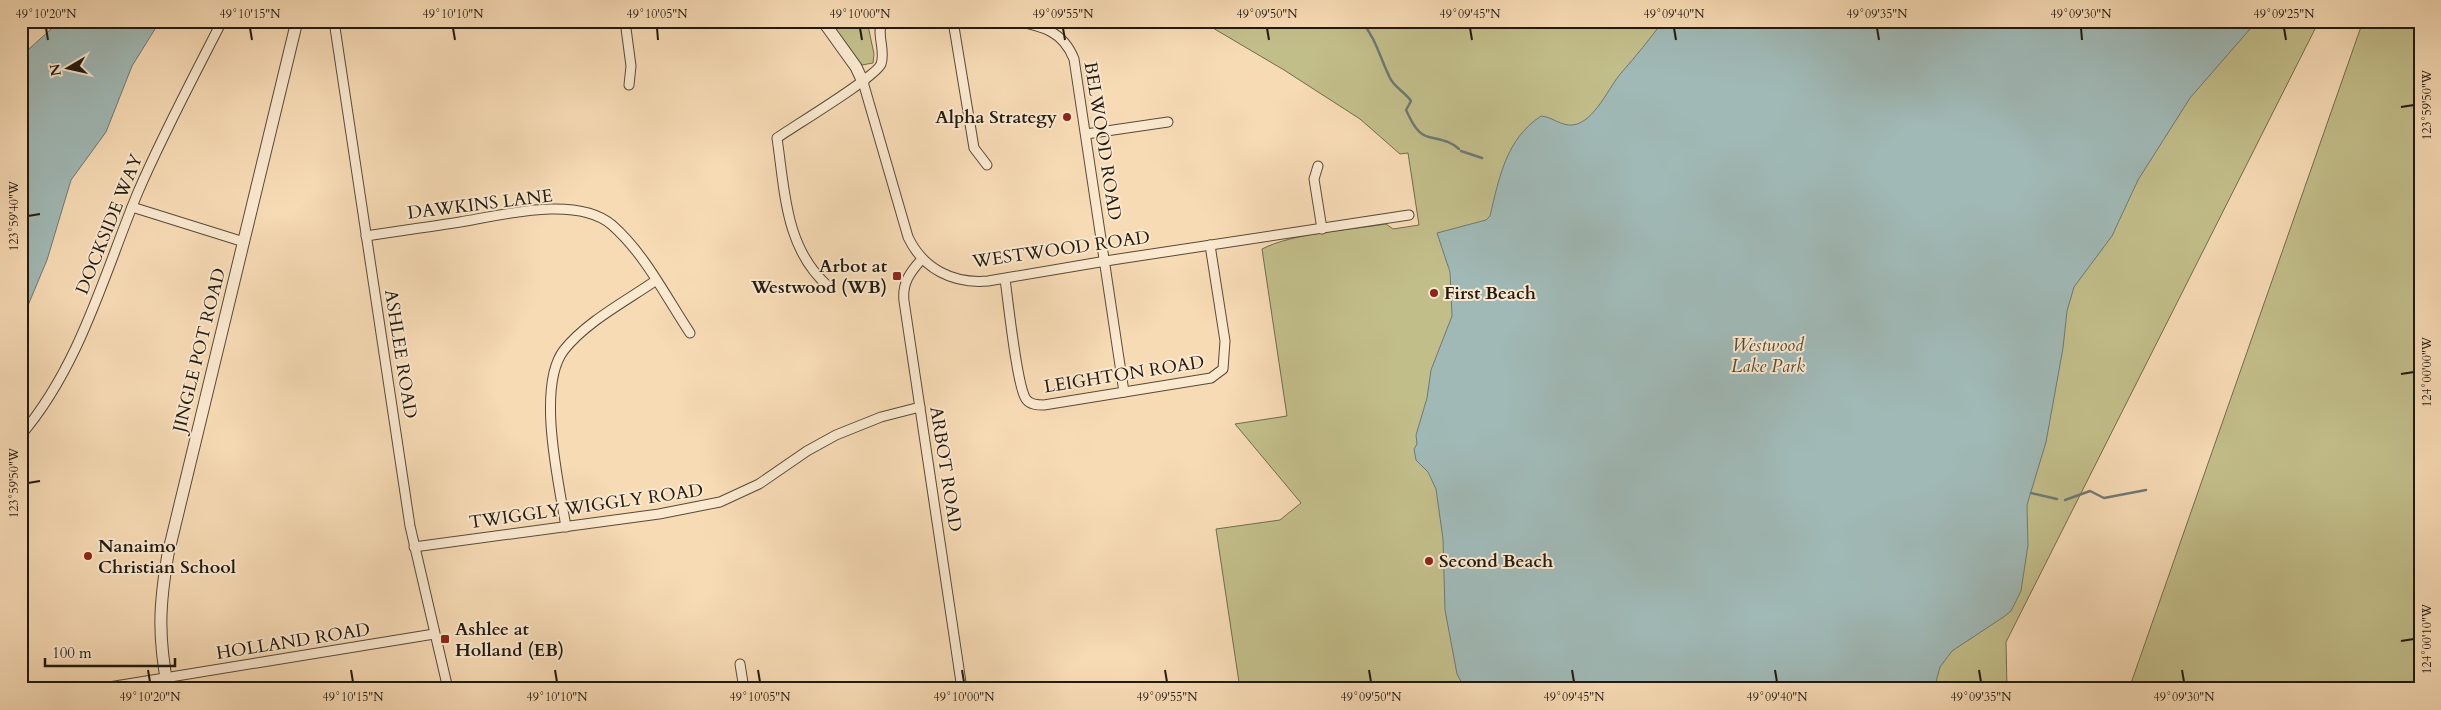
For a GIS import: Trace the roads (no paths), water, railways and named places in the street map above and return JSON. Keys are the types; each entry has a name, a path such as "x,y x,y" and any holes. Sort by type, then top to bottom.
{"street":[{"name":"DOCKSIDE WAY","path":"21,435 45,405 71,359 132,207 162,140 222,21"},
{"name":"JINGLE POT ROAD","path":"167,684 159,635 164,579 176,519 297,21"},
{"name":"ASHLEE ROAD","path":"334,21 414,547 448,689"},
{"path":"625,21 631,66 629,86"},
{"name":"WESTWOOD ROAD","path":"823,21 852,60 863,82 906,231 922,259 936,270 953,278 977,282 1005,279 1104,261 1409,215"},
{"path":"829,287 813,273 794,237 777,138 863,82 878,69 882,62 880,31 882,21"},
{"path":"974,21 954,23 974,148 987,165"},
{"name":"BELWOOD ROAD","path":"1015,21 1060,36 1069,46 1074,58 1124,392"},
{"path":"1086,134 1168,122"},
{"path":"1318,166 1314,179 1322,229"},
{"path":"132,207 244,242"},
{"name":"DAWKINS LANE","path":"366,236 536,210 576,211 596,215 611,224 634,248 690,333"},
{"name":"LEIGHTON ROAD","path":"1005,279 1020,382 1026,399 1040,405 1211,378 1223,369 1225,341 1210,245"},
{"name":"ARBOT ROAD","path":"922,259 907,278 903,295 962,689"},
{"path":"566,527 550,412 550,392 558,360 579,334 655,281"},
{"name":"TWIGGLY WIGGLY ROAD","path":"414,547 686,510 720,502 759,484 807,451 836,435 881,417 920,407"},
{"name":"HOLLAND ROAD","path":"97,689 167,684 434,634"},
{"path":"740,664 744,689"}],"water":[{"path":"60,21 160,21 132,66 106,132 71,180 47,260 21,322 21,60 30,48"},
{"name":"Westwood Lake Park","path":"1663,21 2257,21 2190,98 2138,180 2112,236 2074,287 2067,311 2063,348 2046,442 2027,505 2028,545 2021,591 2011,611 1952,651 1940,667 1934,689 1465,689 1457,674 1445,610 1443,539 1436,489 1428,472 1416,460 1414,449 1417,444 1416,435 1427,398 1431,370 1452,316 1450,272 1437,233 1486,220 1490,216 1506,160 1512,148 1529,125 1541,116 1568,125 1581,122 1588,117 1595,111 1617,78"}],"waterway":[{"path":"1361,21 1374,41 1392,81 1411,101 1406,110 1415,126 1425,136 1448,142 1459,149"},
{"path":"1461,151 1482,158"},
{"path":"2065,500 2090,491 2104,498 2146,490"},
{"path":"2031,493 2057,499"}],"place":[{"name":"Alpha Strategy","path":"1067,117"},
{"name":"Arbot at Westwood (WB)","path":"897,276"},
{"name":"First Beach","path":"1434,293"},
{"name":"Nanaimo Christian School","path":"88,556"},
{"name":"Second Beach","path":"1429,561"},
{"name":"Ashlee at Holland (EB)","path":"445,639"}]}
